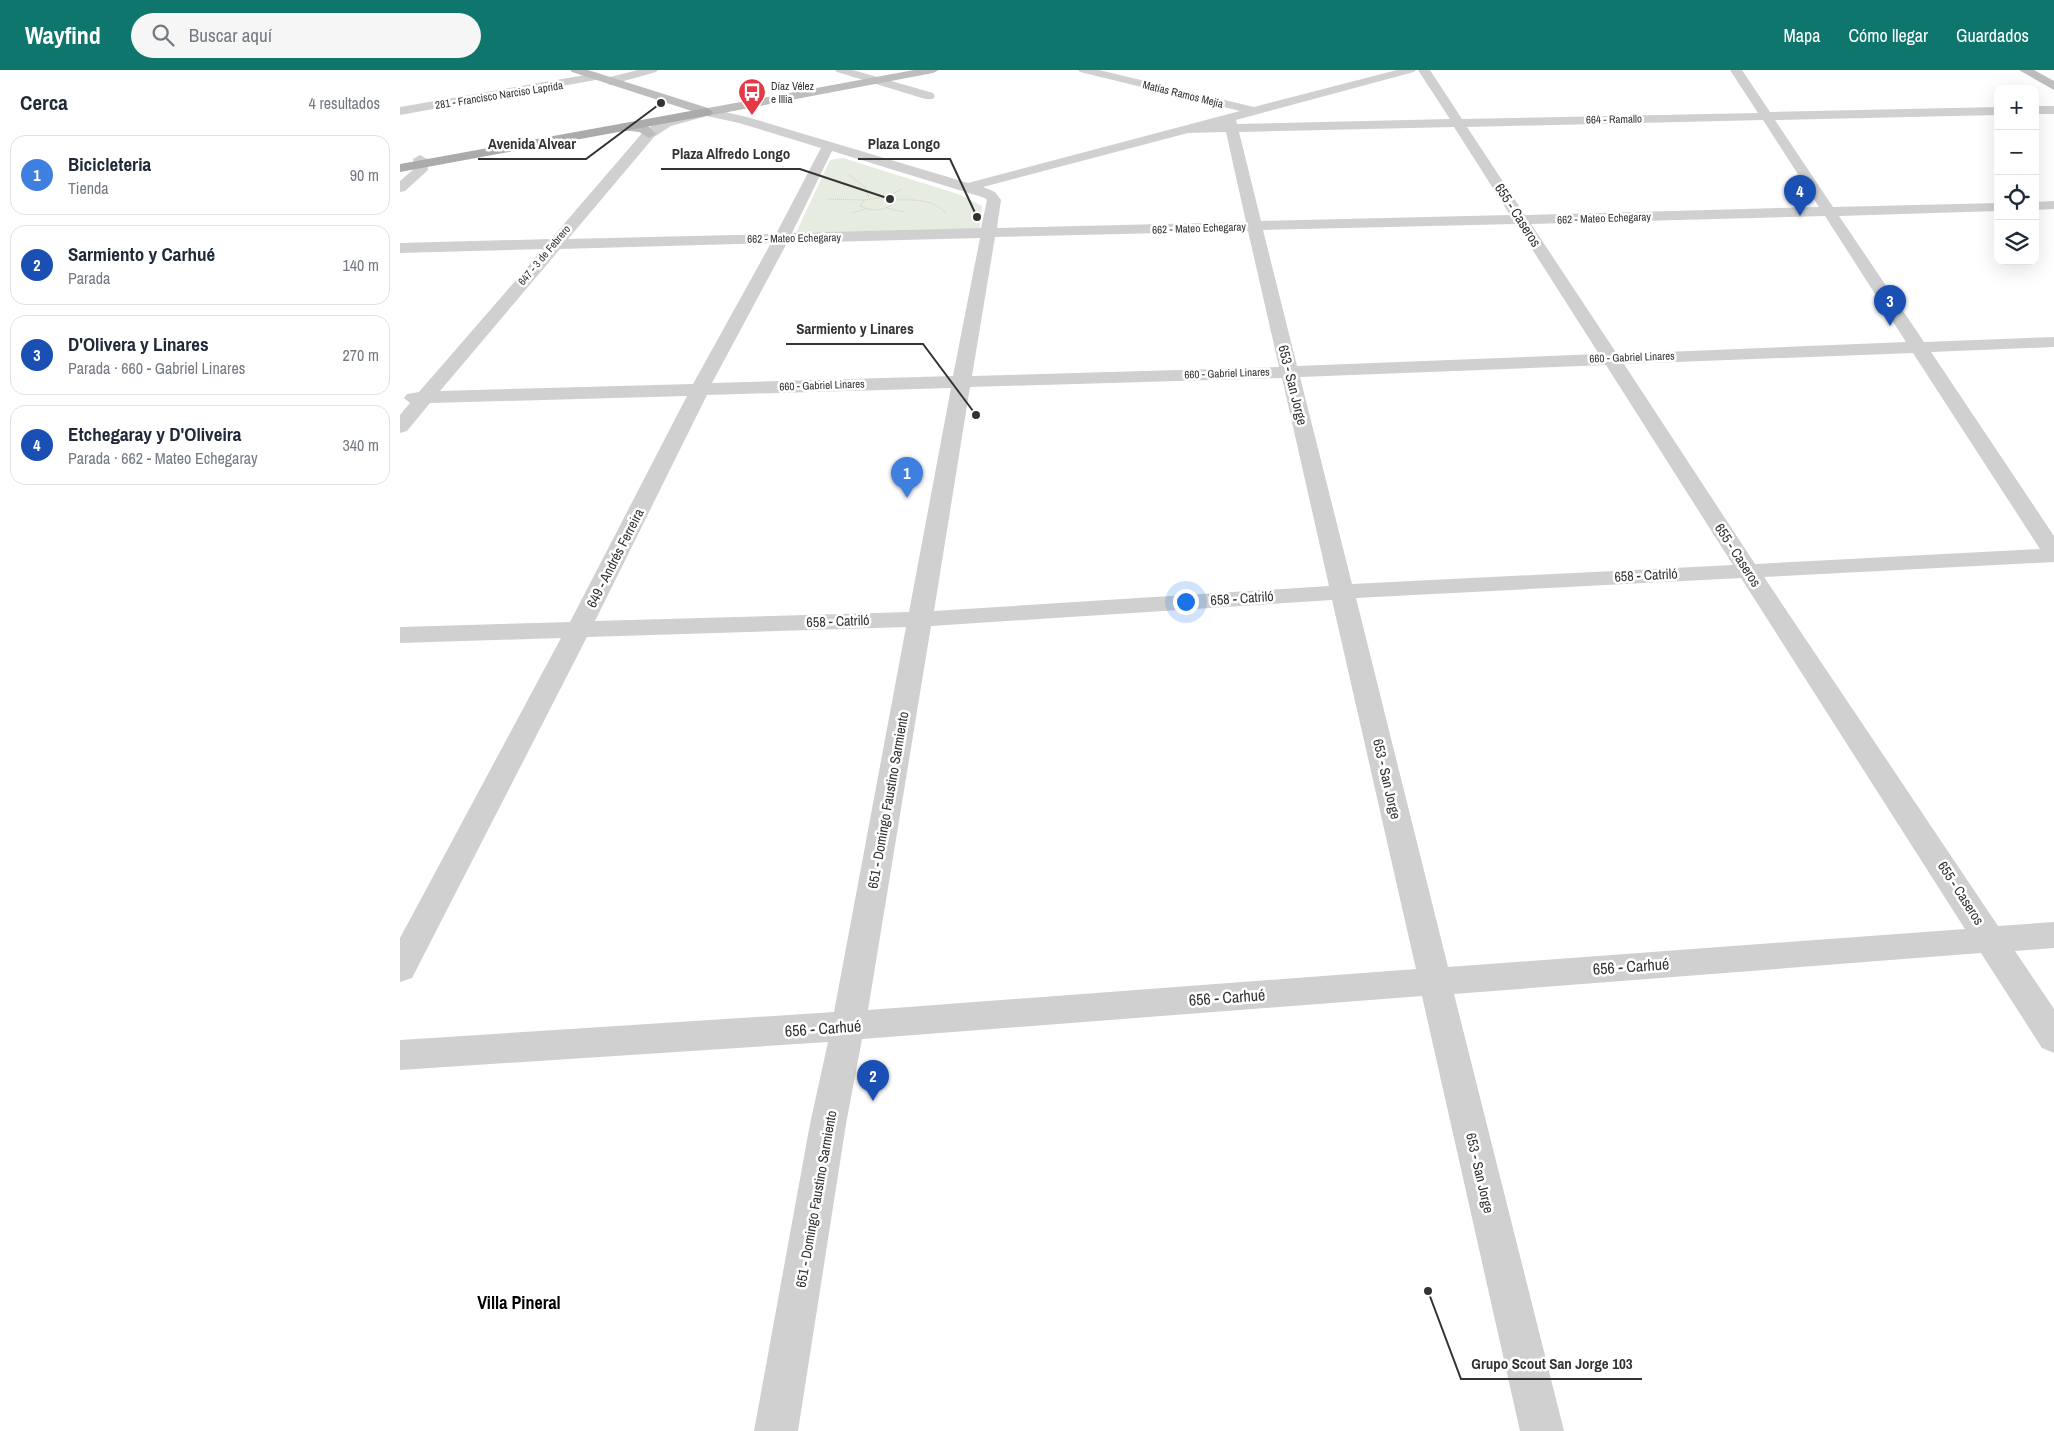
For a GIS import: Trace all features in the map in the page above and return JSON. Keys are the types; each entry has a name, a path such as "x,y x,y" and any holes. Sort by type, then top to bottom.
{"main road":[{"path":"576,70 707,112"},
{"path":"400,163 421,162 626,127 933,70"},
{"path":"2025,70 2054,86"},
{"path":"400,168 421,162 650,119 707,112"},
{"path":"626,127 643,129 649,134"}],"street":[{"path":"610,81 652,70"},
{"path":"841,70 929,96"},
{"name":"Matías Ramos Mejía","path":"1084,70 1253,111"},
{"path":"968,187 1186,129 1230,123 1253,111 1410,70"},
{"name":"655 - Caseros","path":"1424,70 2054,1038"},
{"path":"1736,70 2054,554"},
{"name":"281 - Francisco Narciso Laprida","path":"400,111 597,77"},
{"path":"2039,110 2054,110"},
{"name":"664 - Ramallo","path":"1230,123 1457,123 1994,111"},
{"path":"707,112 742,120 968,187 990,195 994,200"},
{"name":"647 - 3 de Febrero","path":"400,427 553,244 649,134 666,123 707,112"},
{"name":"653 - San Jorge","path":"1230,123 1542,1431"},
{"name":"649 - Andrés Ferreira","path":"400,969 579,628 700,389 803,198 828,146"},
{"path":"400,188 421,170 421,162"},
{"name":"651 - Domingo Faustino Sarmiento","path":"776,1431 828,1124 848,1026 994,200 1000,181 1010,176"},
{"path":"2039,206 2054,205"},
{"name":"662 - Mateo Echegaray","path":"400,248 1994,207"},
{"name":"660 - Gabriel Linares","path":"400,398 1290,372 2054,342"},
{"name":"658 - Catriló","path":"400,635 920,619 1343,592 2054,554"},
{"name":"656 - Carhué","path":"400,1055 848,1026 2054,935"}],"path":[{"path":"803,198 864,200 881,196 894,200 932,203 940,206 947,215"},
{"path":"864,200 860,206 876,209 891,206 895,202 894,200"}],"shaded area":[{"path":"843,158 961,195 982,206 980,228 972,231 796,233 830,160"}],"place":[{"name":"Avenida Alvear","path":"661,103"},
{"name":"Díaz Vélez e Illia","path":"752,116"},
{"name":"Plaza Alfredo Longo","path":"890,199"},
{"name":"Etchegaray y D'Oliveira","path":"1800,216"},
{"name":"Plaza Longo","path":"977,217"},
{"name":"D'Olivera y Linares","path":"1890,326"},
{"name":"Sarmiento y Linares","path":"976,415"},
{"name":"Bicicleteria","path":"907,498"},
{"name":"Sarmiento y Carhué","path":"873,1101"},
{"name":"Grupo Scout San Jorge 103","path":"1428,1291"}],"district":[{"name":"Villa Pineral","path":"519,1303"}]}
